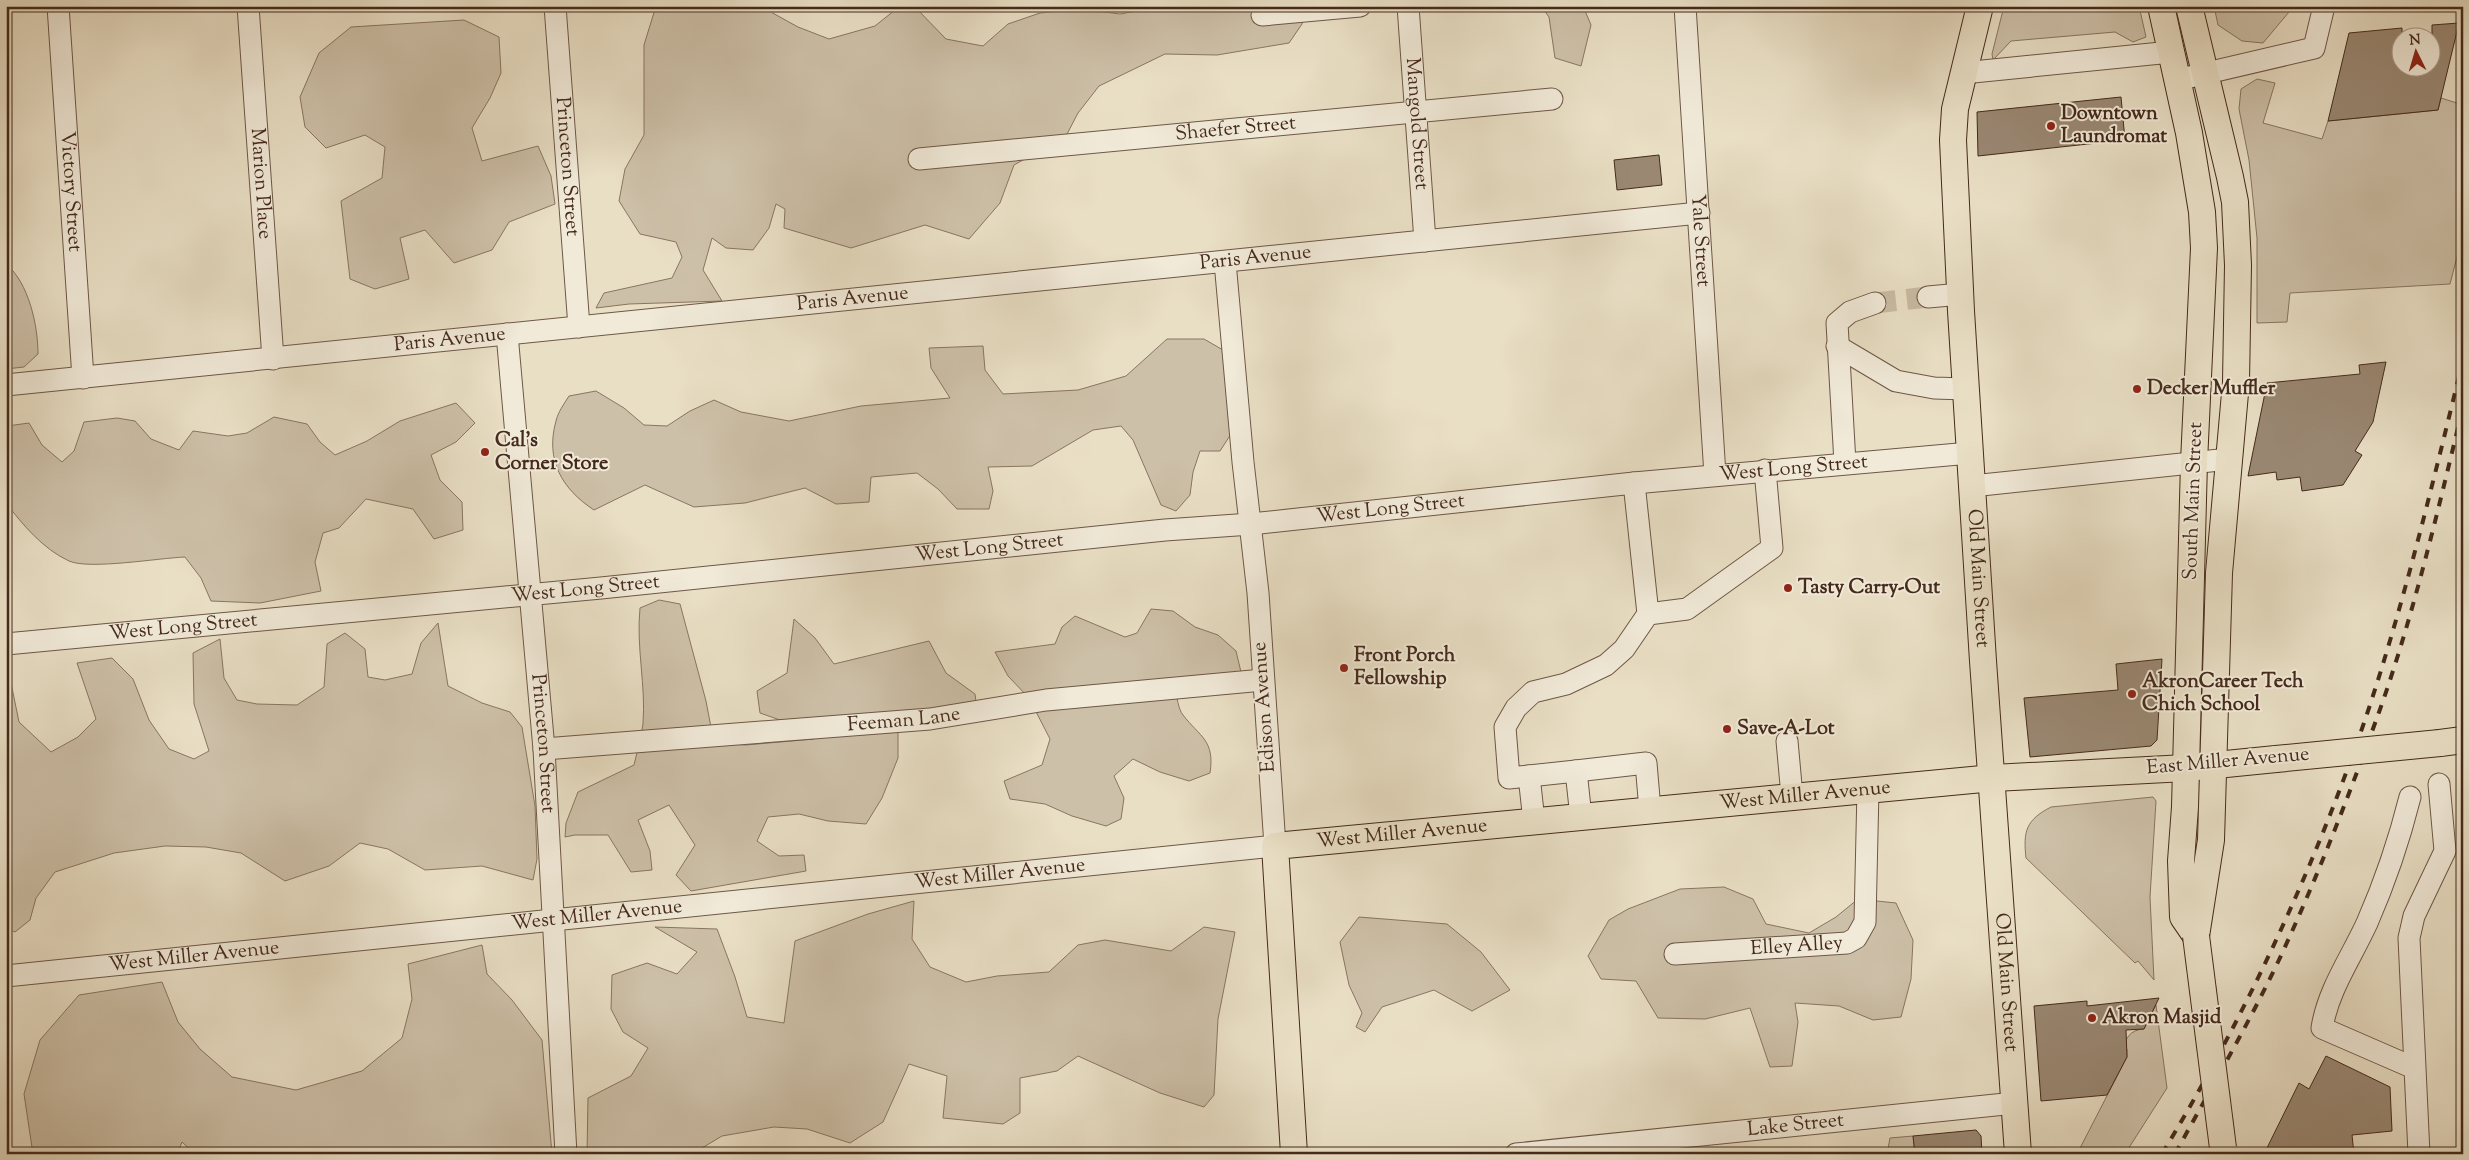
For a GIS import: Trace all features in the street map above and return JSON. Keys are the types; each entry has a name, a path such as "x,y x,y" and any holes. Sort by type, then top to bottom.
{"main road":[{"name":"Old Main Street","path":"1980,6 1962,73 1955,109 1954,132 1960,294 1972,486 2018,1154"},
{"name":"South Main Street","path":"2161,6 2196,173 2204,248 2194,462 2186,768 2181,861 2183,917 2196,936"},
{"name":"South Main Street","path":"2189,6 2230,177 2237,223 2236,382 2219,573 2211,840 2196,936 2223,1151"},
{"name":"East Miller Avenue","path":"1993,778 2212,766 2463,740"},
{"name":"West Miller Avenue","path":"1275,846 1993,778"},
{"name":"Edison Avenue","path":"1275,846 1294,1154"}],"street":[{"name":"Victory Street","path":"58,6 83,378"},
{"name":"Marion Place","path":"248,6 273,359"},
{"name":"Princeton Street","path":"555,6 579,327"},
{"path":"1262,15 1360,6"},
{"name":"Mangold Street","path":"1408,6 1425,241"},
{"name":"Yale Street","path":"1685,6 1715,475"},
{"path":"2177,80 2314,48 2324,6"},
{"path":"1962,73 2171,52"},
{"name":"Shaefer Street","path":"919,159 1552,100"},
{"name":"Paris Avenue","path":"6,386 1699,213"},
{"name":"Edison Avenue","path":"1225,262 1251,524 1275,846"},
{"path":"1928,297 1960,294"},
{"path":"1845,464 1837,323 1850,312 1875,303"},
{"name":"Princeton Street","path":"507,334 544,749 566,1154"},
{"path":"1837,346 1896,381 1934,388 1966,389"},
{"name":"West Long Street","path":"6,644 531,594 1156,531 1251,524 1634,482 1970,452"},
{"path":"1972,486 2229,459"},
{"path":"1648,614 1687,608 1772,548 1765,470"},
{"path":"1634,482 1648,614 1624,648 1606,665 1566,684 1533,692 1516,708 1505,728 1509,778 1646,763 1650,810"},
{"name":"Feeman Lane","path":"544,749 930,719 1046,700 1263,680"},
{"path":"1786,741 1792,796"},
{"path":"1576,771 1581,817"},
{"path":"1529,776 1534,821"},
{"path":"2419,1154 2409,938 2414,916 2445,851 2439,784"},
{"name":"Elley Alley","path":"1675,954 1847,944 1856,938 1865,922 1868,789"},
{"path":"2410,797 2400,838 2386,876 2366,924 2325,1008 2322,1028 2414,1068"},
{"name":"West Miller Avenue","path":"6,976 1275,846"},
{"name":"Lake Street","path":"1516,1154 2015,1103"}],"shaded area":[{"path":"656,6 760,6 798,27 829,39 875,26 900,6 914,6 946,39 983,46 1008,24 1040,13 1081,9 1120,14 1164,6 1305,6 1302,24 1289,43 1217,55 1165,54 1099,86 1078,113 1066,136 1014,165 1000,203 969,239 925,225 851,248 784,228 785,209 776,204 769,228 753,250 726,248 712,238 703,270 722,301 629,304 596,308 604,293 672,278 682,257 676,242 640,234 619,201 625,169 644,135 644,45"},
{"path":"1541,6 1583,6 1591,25 1581,66 1555,58 1549,17"},
{"path":"2004,6 2139,6 2146,37 2133,42 2115,32 2011,41 1993,60 1992,54"},
{"path":"2214,6 2290,6 2289,12 2263,43 2242,41 2218,25"},
{"path":"464,20 499,37 501,73 490,98 472,128 482,161 538,146 551,176 555,204 509,222 492,250 454,263 425,230 400,238 409,279 375,289 350,279 341,201 382,178 385,147 365,135 326,148 305,127 300,97 319,53 351,27"},
{"path":"2257,79 2275,83 2263,123 2322,139 2328,121 2438,110 2441,98 2463,105 2463,234 2450,284 2290,293 2287,322 2257,323 2257,238 2249,160 2239,109 2241,89"},
{"path":"6,264 21,282 31,306 38,343 38,354 24,367 6,369"},
{"path":"1167,339 1204,339 1223,350 1233,431 1220,451 1200,451 1193,472 1190,495 1176,511 1161,505 1133,440 1121,426 1093,430 1032,466 988,467 993,491 989,509 957,509 938,489 917,473 871,477 869,502 836,504 805,488 745,503 694,507 645,485 594,510 573,493 565,483 555,461 553,435 556,421 569,396 596,391 624,408 644,425 667,426 690,411 714,400 741,412 789,421 861,406 950,398 931,368 929,348 983,346 985,370 1003,394 1078,390 1126,376"},
{"path":"456,403 475,423 456,442 431,455 440,480 462,502 463,530 434,539 413,509 366,499 339,528 323,533 315,562 321,591 260,603 211,601 201,578 185,557 108,564 69,561 42,543 6,503 7,426 29,423 42,445 62,462 74,451 84,422 117,418 135,421 151,439 179,450 193,431 228,436 247,433 274,417 307,424 320,442 335,455 367,441 400,421"},
{"path":"659,600 680,604 706,701 714,743 746,745 814,739 820,719 780,720 760,713 757,691 787,673 794,619 815,638 834,664 929,641 946,673 975,694 976,702 898,732 898,758 882,798 866,824 828,821 799,814 768,817 757,841 779,856 804,855 806,871 691,891 676,875 695,845 669,805 638,820 650,851 652,870 631,872 608,835 575,835 565,837 566,823 578,792 634,765 643,724 644,709 639,637 640,608"},
{"path":"1151,609 1173,611 1195,627 1218,635 1236,651 1241,672 1175,688 1181,712 1208,746 1211,762 1210,773 1189,781 1160,772 1133,759 1114,776 1124,798 1121,819 1106,826 1072,816 1045,804 1010,799 1004,781 1042,765 1050,739 1029,698 1008,676 995,652 1055,644 1062,627 1075,616 1125,637 1137,633"},
{"path":"438,623 448,686 482,703 510,712 522,727 535,806 537,859 533,880 482,866 425,870 388,849 360,843 329,866 285,881 241,853 206,847 165,846 114,853 55,872 36,898 30,920 15,932 6,928 6,681 9,673 19,722 51,752 78,737 96,719 77,663 112,658 133,679 149,720 169,749 194,759 209,751 194,704 193,653 220,639 224,678 237,700 257,704 297,705 324,687 327,644 345,633 365,649 368,677 385,680 412,674 421,643"},
{"path":"2153,797 2156,801 2150,897 2154,980 2138,961 2135,963 2026,858 2025,840 2031,822 2051,807"},
{"path":"1724,887 1753,899 1766,924 1809,933 1836,917 1858,899 1896,903 1913,940 1911,979 1901,1017 1873,1020 1839,1006 1795,1003 1798,1022 1792,1066 1770,1067 1750,1008 1705,1019 1658,1018 1636,981 1601,979 1588,956 1609,920 1628,909 1680,889"},
{"path":"914,901 912,939 930,967 966,982 997,976 1049,972 1078,945 1105,940 1171,951 1204,927 1235,932 1218,1019 1214,1095 1204,1107 1160,1093 1078,1056 1057,1071 1020,1078 1020,1113 1003,1124 943,1118 947,1076 909,1064 883,1122 850,1143 807,1129 774,1127 722,1136 692,1154 587,1154 588,1098 631,1076 648,1048 623,1032 611,1009 612,975 647,963 677,974 697,952 655,927 717,929 735,977 747,1017 784,1023 795,941 868,914"},
{"path":"1359,917 1447,924 1481,952 1510,990 1472,1011 1434,990 1382,1007 1365,1032 1356,1027 1362,1013 1349,985 1340,942"},
{"path":"482,945 487,974 512,1000 542,1040 552,1154 195,1154 182,1142 177,1154 33,1154 24,1094 40,1040 79,995 162,982 178,1022 200,1049 232,1077 296,1090 362,1071 402,1038 412,999 408,964"},
{"path":"2156,1005 2167,1088 2125,1154 2077,1154 2127,1057 2127,1049 2121,1050 2125,1042 2129,1035 2144,1029"},
{"path":"1913,1136 1915,1154 1887,1154 1890,1138"}],"building":[{"path":"2459,23 2438,110 2328,121 2349,33 2392,29 2392,78 2442,78 2442,28 2432,28 2432,25"},
{"name":"Downtown Laundromat","path":"2121,97 2125,140 1978,156 1977,112"},
{"path":"1659,155 1662,185 1617,190 1614,160"},
{"path":"2386,362 2373,422 2355,451 2362,455 2343,485 2302,491 2300,477 2277,480 2276,472 2248,476 2267,383 2360,374 2359,365"},
{"path":"2162,659 2157,740 2151,746 2030,757 2024,698 2118,690 2116,664"},
{"path":"2159,998 2144,1029 2126,1030 2127,1057 2107,1095 2041,1101 2034,1006 2087,1001 2087,1006"},
{"path":"2326,1056 2390,1087 2392,1131 2352,1135 2354,1154 2264,1154 2299,1083 2309,1089"},
{"path":"1976,1130 1981,1136 1982,1154 1915,1154 1913,1136"}],"tunnel":[{"path":"1875,303 1928,297"}],"railway":[{"path":"2162,1154 2222,1048 2277,938 2326,826 2348,769 2395,624 2419,537 2463,360"},
{"path":"2175,1154 2278,962 2317,875 2340,816 2388,687 2400,648 2423,568 2463,407"}],"place":[{"name":"Downtown Laundromat","path":"2051,126"},
{"name":"Decker Muffler","path":"2137,389"},
{"name":"Cal’s Corner Store","path":"485,452"},
{"name":"Tasty Carry-Out","path":"1788,588"},
{"name":"Front Porch Fellowship","path":"1344,668"},
{"name":"AkronCareer Tech Chich School","path":"2132,694"},
{"name":"Save-A-Lot","path":"1727,729"},
{"name":"Akron Masjid","path":"2092,1018"}]}
